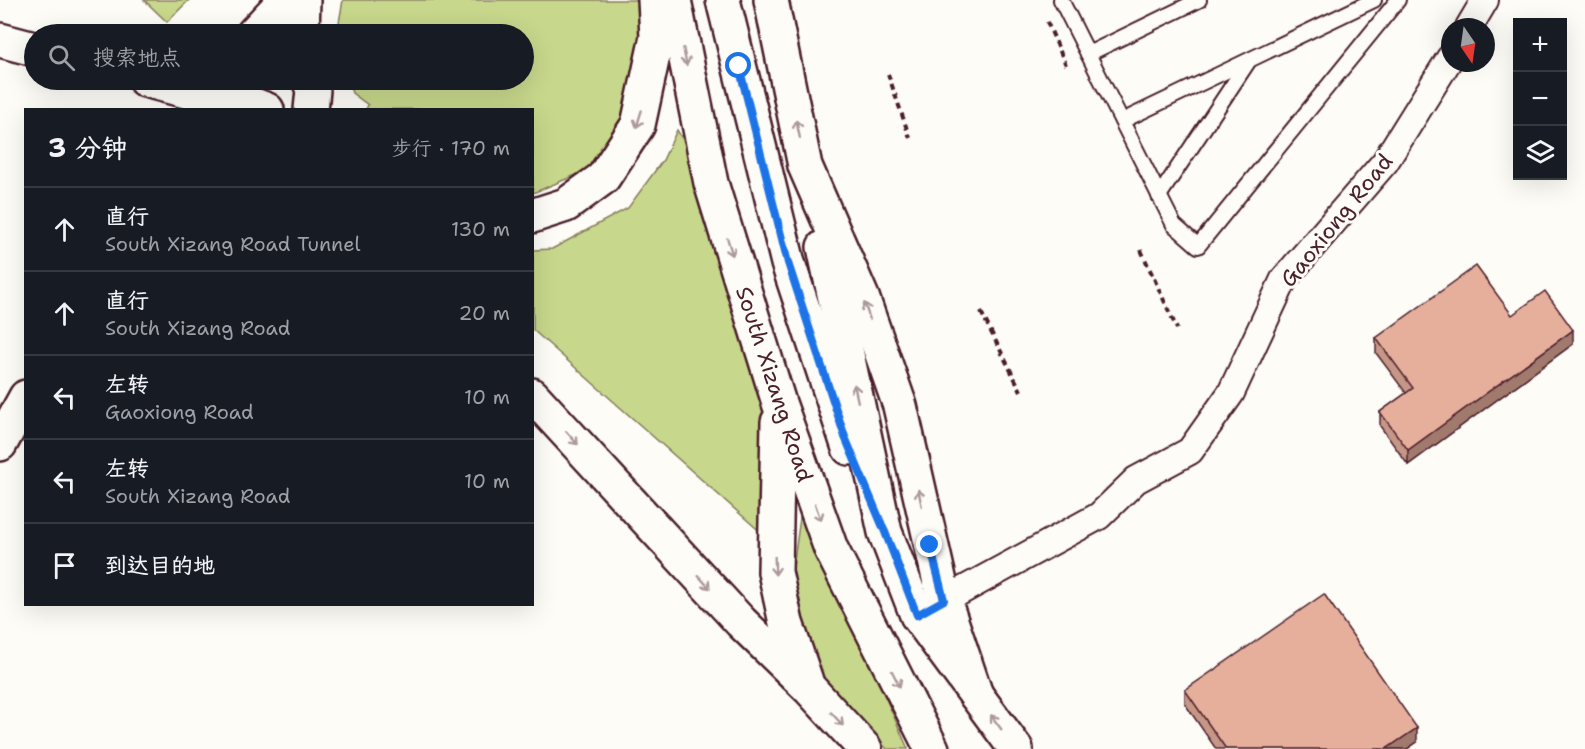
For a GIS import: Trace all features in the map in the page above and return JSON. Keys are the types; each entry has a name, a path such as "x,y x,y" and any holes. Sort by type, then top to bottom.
{"main road":[{"path":"262,24 285,0"},
{"path":"302,24 303,0"},
{"path":"534,215 566,205 603,178 638,125 657,37 655,0"},
{"name":"South Xizang Road","path":"674,0 711,183 779,403 831,549 932,749"},
{"path":"723,0 788,263 845,437 885,532 930,608 976,695 1016,749"},
{"path":"771,0 885,532"},
{"path":"0,40 24,46"},
{"path":"180,90 207,98 249,103 262,108"},
{"path":"310,108 313,90"},
{"path":"805,166 862,297 900,406 930,608"},
{"path":"534,397 741,622 809,688 865,749"},
{"path":"0,444 24,401"},
{"path":"779,403 775,572 786,623 809,688"}],"street":[{"path":"1474,18 1485,0"},
{"name":"Gaoxiong Road","path":"930,608 1099,516 1136,480 1190,451 1231,393 1284,279 1385,162 1441,72"}],"lane":[{"path":"1061,0 1174,225 1198,246 1398,0"},
{"path":"1088,54 1199,0"},
{"path":"1122,121 1374,0"},
{"path":"1159,196 1249,60"}],"path":[{"path":"1046,18 1066,65"},
{"path":"888,74 910,138"},
{"path":"1141,249 1177,329"},
{"path":"981,312 1021,391"}],"green space":[{"path":"144,0 189,0 167,22"},
{"path":"343,0 643,0 645,49 619,136 583,172 534,193 534,108 366,108 368,105 351,90 534,90 534,24 339,24"},
{"path":"677,130 692,155 769,428 765,536 534,331 534,250 552,249 628,208 663,160"},
{"path":"800,518 815,536 908,749 887,749 818,679 790,589"}],"building":[{"path":"1476,266 1512,315 1545,291 1573,330 1408,450 1380,412 1413,388 1376,338"},
{"path":"1324,594 1417,728 1386,749 1226,749 1185,690"}],"route":[{"path":"739,66 788,263 845,437 917,615 944,600 930,545"}]}
